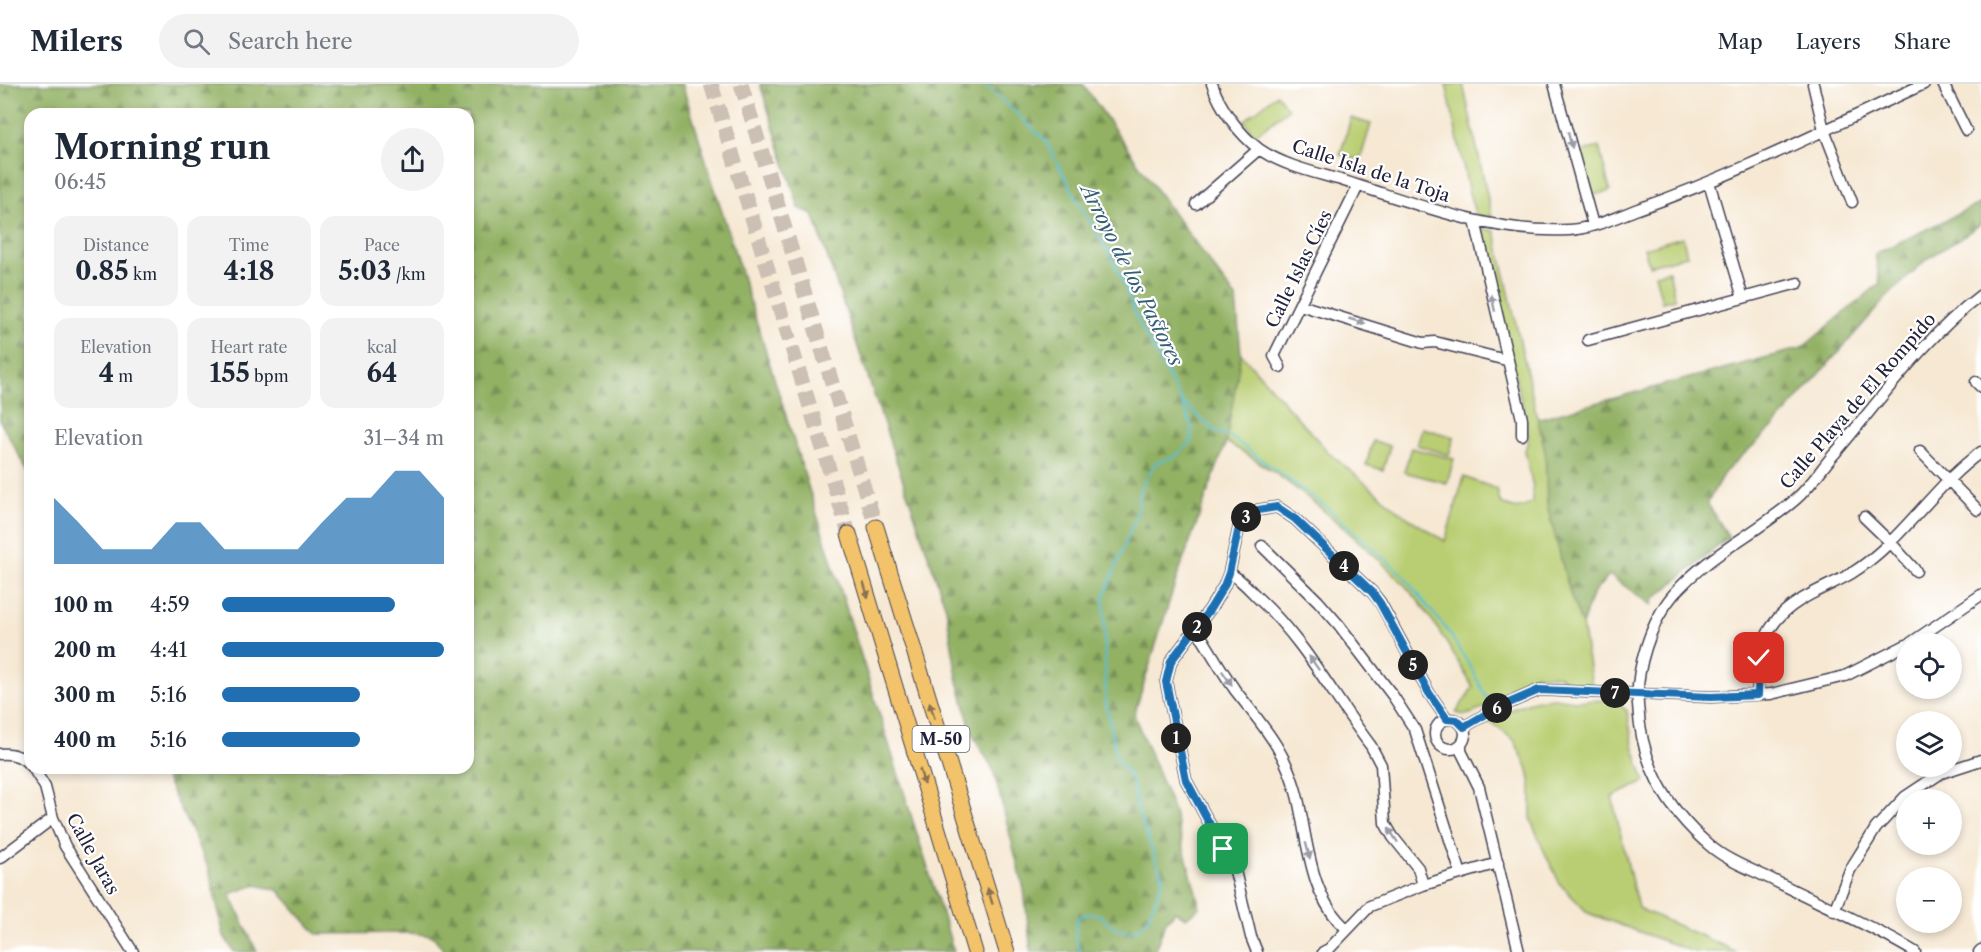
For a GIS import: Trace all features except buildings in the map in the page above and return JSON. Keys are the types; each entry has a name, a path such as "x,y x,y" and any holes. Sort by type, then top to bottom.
{"highway":[{"name":"M-50","path":"876,527 1007,952"},
{"name":"M-50","path":"849,534 975,952"}],"street":[{"name":"Calle Isla de la Toja","path":"1212,84 1226,113 1259,149 1294,165 1475,220 1550,230 1571,230 1593,225 1671,198 1924,84"},
{"path":"1554,84 1593,225"},
{"path":"1813,84 1824,130 1852,202"},
{"path":"1943,84 1966,130"},
{"path":"1196,204 1259,149"},
{"path":"1709,182 1743,298"},
{"name":"Calle Islas Cíes","path":"1280,367 1274,356 1358,186"},
{"path":"1475,220 1506,360 1522,419 1522,435"},
{"path":"1588,340 1798,283"},
{"name":"Calle Playa de El Rompido","path":"1915,952 1744,866 1710,846 1678,813 1655,781 1639,728 1637,694 1640,668 1650,635 1671,596 1702,565 1764,523 1817,478 1833,455 1933,339 1957,314 1981,296"},
{"path":"1300,305 1423,343 1435,342 1506,360"},
{"path":"1920,451 1978,510"},
{"path":"1758,695 1759,658 1764,638 1777,619 1801,601 1852,573 1891,543 1947,481 1981,452"},
{"path":"1257,952 1251,937 1235,871 1186,780 1166,682 1171,661 1224,586 1239,527 1246,516 1258,510 1277,507 1295,519 1372,592 1429,693 1447,719"},
{"path":"1864,517 1916,571"},
{"path":"1262,546 1318,601 1393,696 1414,730 1461,874"},
{"path":"1229,573 1238,578 1273,611 1294,635 1371,746 1381,765 1385,823 1393,837 1418,868 1423,885"},
{"path":"1924,633 1981,595"},
{"path":"1196,628 1223,672 1271,734 1287,764 1298,799 1306,846 1314,875 1336,920 1347,929"},
{"path":"1464,727 1493,710 1539,690 1711,697 1771,694 1845,676 1896,650"},
{"path":"1447,719 1457,720 1464,727 1466,737 1461,745 1453,749 1443,748 1437,741 1435,732 1438,724 1447,719"},
{"path":"1461,745 1461,751 1479,787 1519,952"},
{"path":"0,753 10,753 24,759"},
{"path":"1834,911 1850,870 1876,828 1905,797 1941,773 1981,760"},
{"name":"Calle Jaras","path":"37,774 45,787 52,818 65,846 133,952"},
{"path":"0,858 52,818"},
{"path":"1323,952 1329,949 1370,906 1423,885 1498,863"},
{"path":"1512,920 1526,952"}],"green space":[{"path":"0,84 682,84 954,952 445,952 433,936 410,933 317,934 278,890 256,885 230,894 257,952 234,952 224,936 209,869 164,774 474,774 474,108 24,108 24,464 0,421"},
{"path":"760,84 1083,84 1160,195 1236,298 1241,354 1229,434 1176,580 1134,715 1173,809 1200,907 1186,918 1175,911 1166,922 1154,952 1031,952 1024,889 993,769 972,734 957,677 946,608 815,220 812,214 799,208"},
{"path":"1446,84 1463,84 1492,217 1476,216"},
{"path":"1277,94 1288,109 1255,135 1244,121"},
{"path":"1351,118 1371,124 1360,160 1340,155"},
{"path":"1599,147 1610,191 1589,196 1578,153"},
{"path":"1981,203 1981,224 1926,260 1886,298 1774,426 1724,473 1707,503 1729,537 1654,599 1652,605 1609,575 1592,595 1582,625 1571,597 1547,506 1545,452 1536,419 1802,348 1880,283 1875,254"},
{"path":"1479,227 1495,231 1545,452 1547,506 1571,597 1582,625 1592,685 1572,685 1560,676 1535,674 1531,685 1465,715 1456,713 1473,687 1439,631 1409,590 1309,498 1277,474 1226,442 1241,354 1329,453 1405,516 1445,541 1464,477 1497,489 1500,502 1509,507 1520,508 1532,502 1533,487 1525,451 1528,440 1526,421"},
{"path":"1683,237 1687,256 1649,265 1644,248"},
{"path":"1669,271 1675,299 1662,302 1655,274"},
{"path":"1422,428 1454,437 1449,455 1417,445"},
{"path":"1373,441 1390,446 1383,470 1366,465"},
{"path":"1411,448 1454,459 1447,483 1404,472"},
{"path":"1554,698 1575,701 1615,700 1627,711 1633,745 1645,782 1612,797 1638,908 1737,952 1694,952 1588,913 1560,884 1531,820 1531,786 1528,769 1514,740 1490,722 1520,706"}],"waterway":[{"name":"Arroyo de los Pastores","path":"985,84 1045,140 1080,205 1113,259 1140,325 1181,400 1192,427 1191,443 1174,457 1155,463 1139,491 1138,511 1104,597 1106,702 1117,759 1131,778 1139,814 1163,879 1146,923 1131,932 1116,929 1098,914 1087,914 1077,918 1075,936 1080,952"},
{"name":"Arroyo de los Pastores","path":"1182,402 1214,430 1232,438 1325,506 1401,573 1447,630 1473,671 1487,699"}],"tunnel":[{"path":"711,84 849,534"},
{"path":"741,84 876,527"}],"route":[{"path":"1223,849 1186,780 1166,682 1171,661 1210,609 1224,586 1239,527 1246,516 1258,510 1277,507 1295,519 1372,592 1429,693 1447,719 1457,720 1464,727 1493,710 1539,690 1711,697 1758,695 1759,658"}]}
